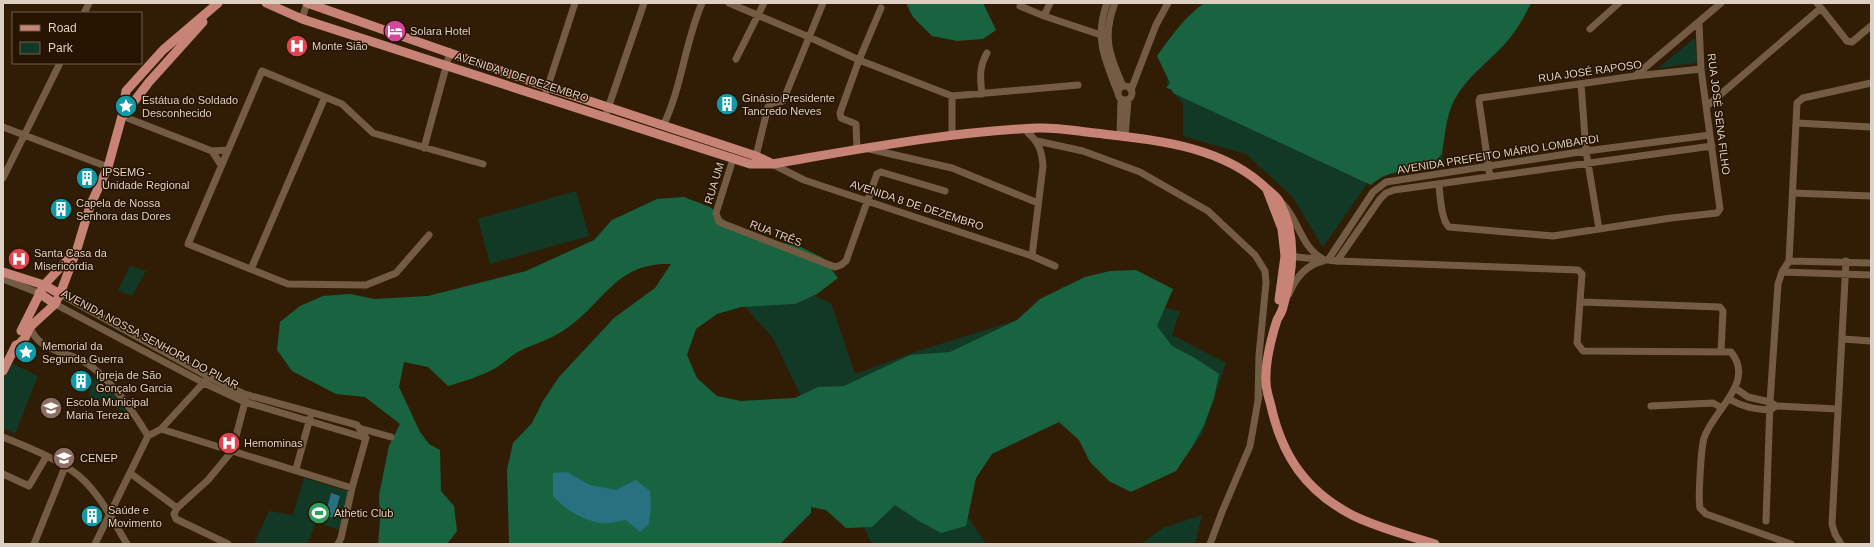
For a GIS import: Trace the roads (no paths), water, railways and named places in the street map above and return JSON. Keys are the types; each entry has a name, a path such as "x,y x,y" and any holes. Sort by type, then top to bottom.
{"main road":[{"name":"AVENIDA 8 DE DEZEMBRO","path":"266,3 302,19 732,159 752,165 772,164"},
{"name":"AVENIDA 8 DE DEZEMBRO","path":"307,3 548,87 664,124 756,156 772,164"},
{"path":"30,327 55,304 60,294 77,249 90,206 108,167 122,116 126,91 163,50 217,4"},
{"path":"772,164 952,134 1048,128 1123,136 1173,144 1213,155 1252,174 1280,201 1289,226 1289,257 1277,310 1280,313 1268,354 1266,382 1278,434 1299,472 1318,492 1353,515 1435,544"},
{"path":"1266,187 1282,229 1289,257"},
{"path":"3,371 44,285 77,249"},
{"name":"AVENIDA NOSSA SENHORA DO PILAR","path":"3,272 44,285 60,294"},
{"name":"AVENIDA NOSSA SENHORA DO PILAR","path":"39,294 55,304"},
{"path":"14,349 25,338 30,327 31,312"}],"street":[{"path":"84,12 89,3"},
{"path":"302,19 307,3"},
{"path":"544,98 575,3"},
{"path":"606,117 644,3"},
{"path":"664,124 673,106 693,28 702,3"},
{"path":"729,3 859,60 952,96 1078,85"},
{"path":"736,59 764,3"},
{"path":"756,156 768,107 772,103 784,101 823,3"},
{"path":"1044,16 1050,3"},
{"path":"1107,3 1102,17 1101,35 1103,54 1118,92 1125,100 1123,136"},
{"path":"1115,3 1110,15 1107,32 1108,50 1123,86"},
{"path":"1125,100 1132,96 1131,90 1156,25 1168,3"},
{"path":"1590,29 1620,3"},
{"path":"1635,76 1722,3"},
{"path":"1020,6 1044,16 1101,35"},
{"path":"1707,106 1819,6 1844,40 1852,42 1871,26"},
{"path":"881,8 859,60 840,113 841,118 856,124 862,149 952,168 1038,204"},
{"name":"RUA JOSÉ SENA FILHO","path":"1598,229 1717,213 1720,208 1701,69 1699,23"},
{"path":"424,148 450,52"},
{"path":"982,94 980,72 981,64 987,53"},
{"path":"3,178 60,64"},
{"name":"RUA JOSÉ RAPOSO","path":"1487,166 1479,101 1483,97 1635,76 1701,69"},
{"path":"429,235 396,273 366,285 288,284 188,244 262,71 342,104 373,133 482,164"},
{"path":"1766,521 1770,410 1773,404 1778,284 1782,272 1789,260 1797,103 1803,98 1871,83"},
{"path":"1439,184 1442,210 1446,224 1449,227 1553,236 1598,229 1586,151 1581,84"},
{"path":"1118,92 1123,86"},
{"path":"1123,86 1128,86 1131,90"},
{"path":"952,96 952,134"},
{"path":"251,269 325,97"},
{"path":"122,116 212,151 228,150"},
{"path":"1797,123 1871,127"},
{"path":"3,127 108,167"},
{"path":"1032,256 1043,166 1042,155 1037,141 1028,133 1036,128"},
{"name":"AVENIDA PREFEITO MÁRIO LOMBARDI","path":"1326,260 1373,192 1386,182 1586,151 1710,135"},
{"path":"1037,141 1083,151 1140,172 1208,211 1256,255 1265,270 1266,283 1259,355 1258,399 1255,426 1250,446 1226,500 1210,544"},
{"name":"AVENIDA PREFEITO MÁRIO LOMBARDI","path":"1337,261 1380,199 1386,193 1394,190 1712,146"},
{"path":"212,151 221,165"},
{"name":"RUA UM","path":"716,213 732,159"},
{"name":"AVENIDA 8 DE DEZEMBRO","path":"772,164 804,180 1032,256 1055,266"},
{"path":"1487,166 1490,177"},
{"path":"868,201 874,176 882,172 945,191"},
{"path":"1373,192 1380,199"},
{"path":"1793,193 1871,196"},
{"name":"RUA TRÊS","path":"716,213 717,219 720,223 835,267 846,261 868,201"},
{"path":"1280,201 1291,215 1307,246 1326,260"},
{"path":"1280,313 1292,287 1301,274 1306,259 1307,246"},
{"path":"1289,257 1337,261 1578,270 1582,274 1577,343 1583,351 1731,352 1737,359 1739,375 1735,388 1710,426 1704,440 1700,508 1706,514 1791,544"},
{"path":"1301,274 1311,266 1326,260"},
{"path":"1789,260 1871,263"},
{"path":"1841,544 1835,534 1832,524 1846,261"},
{"path":"1782,272 1871,275"},
{"path":"3,279 39,294"},
{"name":"AVENIDA NOSSA SENHORA DO PILAR","path":"60,294 209,377 244,394 311,411 391,437"},
{"path":"1580,302 1720,307 1723,311 1721,352"},
{"name":"AVENIDA NOSSA SENHORA DO PILAR","path":"55,304 204,383 245,402 366,438"},
{"path":"30,327 33,336 42,344 82,360 93,367 118,393 148,436"},
{"path":"1843,339 1871,341"},
{"path":"95,544 148,436 161,429 209,377"},
{"path":"1258,399 1266,382"},
{"path":"1735,388 1748,397 1773,404 1837,409"},
{"path":"228,544 176,519 174,514 177,508 208,480 232,451 245,402 244,394"},
{"path":"1729,399 1741,406 1770,410"},
{"path":"1650,406 1713,403 1722,408"},
{"path":"296,469 310,422 311,411"},
{"path":"338,544 341,538 352,488 366,438 357,426"},
{"path":"161,429 296,469 352,488"},
{"path":"3,437 46,457 65,467 81,478 109,514 127,544"},
{"path":"3,474 28,486 46,457"},
{"path":"34,544 65,467"},
{"path":"130,473 177,508"}],"water":[{"path":"567,472 590,485 616,490 636,480 650,491 651,506 649,524 640,532 626,520 601,523 594,522 574,514 553,496 553,473"},
{"path":"331,493 340,496 334,518 325,516"}],"place":[{"name":"Solara Hotel","path":"395,31"},
{"name":"Monte Sião","path":"297,46"},
{"name":"Ginásio Presidente Tancredo Neves","path":"727,104"},
{"name":"Estátua do Soldado Desconhecido","path":"126,106"},
{"name":"IPSEMG - Unidade Regional","path":"87,178"},
{"name":"Capela de Nossa Senhora das Dores","path":"61,209"},
{"name":"Santa Casa da Misericórdia","path":"19,259"},
{"name":"Memorial da Segunda Guerra","path":"26,352"},
{"name":"Igreja de São Gonçalo Garcia","path":"81,381"},
{"name":"Escola Municipal Maria Tereza","path":"51,408"},
{"name":"Hemominas","path":"229,443"},
{"name":"CENEP","path":"64,458"},
{"name":"Athetic Club","path":"319,513"},
{"name":"Saúde e Movimento","path":"92,516"}]}
